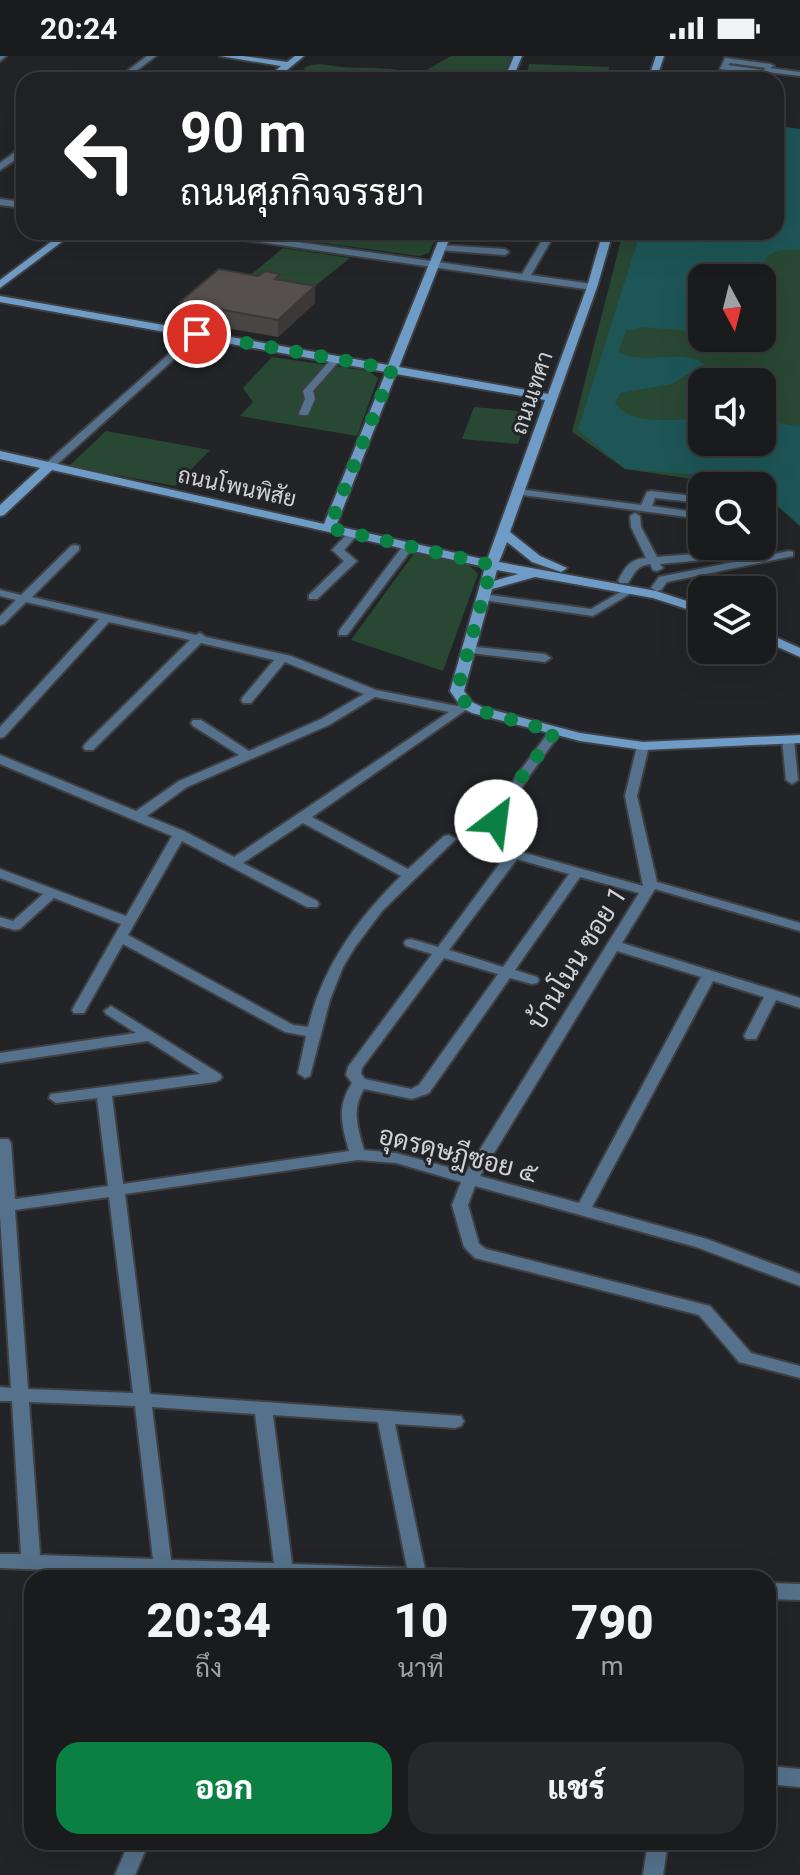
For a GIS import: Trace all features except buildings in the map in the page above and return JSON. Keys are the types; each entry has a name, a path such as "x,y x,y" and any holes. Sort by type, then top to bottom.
{"street":[{"path":"130,72 152,56"},
{"path":"224,56 289,65"},
{"path":"280,72 300,56"},
{"path":"751,56 768,67 800,74"},
{"path":"0,285 59,240"},
{"path":"264,240 592,287"},
{"path":"329,528 444,240"},
{"path":"525,277 547,240"},
{"name":"ถนนเทศา","path":"463,707 457,691 493,562 592,287 606,240"},
{"path":"441,248 505,252"},
{"path":"0,299 551,398"},
{"path":"0,512 197,334"},
{"path":"304,413 310,401 308,391 336,359"},
{"name":"ถนนโพนพิสัย","path":"0,455 465,558 627,585 688,605"},
{"path":"519,492 688,514"},
{"path":"642,509 688,504"},
{"path":"642,509 636,527 660,583 789,554"},
{"path":"313,597 351,561 338,550 354,533"},
{"path":"505,534 536,559 560,572"},
{"path":"343,633 409,545"},
{"path":"0,622 75,548"},
{"path":"485,592 593,613 627,585 634,564 688,558"},
{"path":"485,592 531,574 560,572"},
{"name":"ถนนโพนพิสัย","path":"627,585 660,583 688,596"},
{"path":"0,593 282,658 373,693 463,707 555,732 643,746 794,740 792,780"},
{"path":"0,734 107,617"},
{"path":"776,632 800,643"},
{"path":"89,747 200,637"},
{"path":"776,642 800,653"},
{"path":"467,650 545,658"},
{"path":"247,700 282,658"},
{"path":"138,816 183,784 325,722 373,693"},
{"path":"234,863 463,707"},
{"path":"197,723 246,754"},
{"path":"496,821 521,778 555,732"},
{"name":"บ้านโนน ซอย 1","path":"470,1179 649,887 631,796 643,746"},
{"path":"0,759 179,834 312,904"},
{"path":"303,817 409,875"},
{"path":"79,1010 179,834"},
{"path":"305,1073 326,988 347,947 368,916 449,839"},
{"path":"577,872 424,1089 412,1094 360,1083 353,1075 355,1067 514,854 800,927"},
{"path":"1,876 129,922"},
{"path":"0,921 15,926 52,893"},
{"path":"121,937 290,1029 314,1032"},
{"path":"411,943 532,980"},
{"path":"613,945 800,1003"},
{"path":"583,1210 709,975"},
{"path":"751,1036 772,995"},
{"path":"56,1098 215,1077 111,1011"},
{"path":"0,1058 151,1036"},
{"path":"358,1155 347,1113 349,1097 360,1083"},
{"path":"104,1092 163,1565"},
{"path":"3,1143 4,1207 21,1395 31,1561"},
{"name":"อุดรดุษฎีซอย ๕","path":"4,1207 358,1155 396,1158 701,1243 800,1280"},
{"path":"470,1179 460,1205 472,1247 481,1254 704,1310 745,1358 800,1372"},
{"path":"0,1394 143,1400 455,1421"},
{"path":"0,1561 284,1570 263,1408"},
{"path":"385,1416 417,1570"},
{"path":"776,1591 800,1592"},
{"path":"776,1776 800,1778"},
{"path":"125,1875 136,1850"},
{"path":"653,1875 657,1850"}],"green space":[{"path":"451,56 512,56 505,72 423,72"},
{"path":"322,64 408,72 306,72 304,68"},
{"path":"529,64 609,67 608,72 527,72"},
{"path":"784,127 800,129 800,526 776,505 776,472 688,472 688,478 625,469 572,432 621,240 784,240"},
{"path":"303,240 435,240 429,253 419,256"},
{"path":"283,248 350,258 310,290 247,278"},
{"path":"272,357 368,371 378,378 357,436 240,416 253,402 243,388"},
{"path":"474,407 529,412 518,444 462,439"},
{"path":"106,431 210,450 175,486 69,466"},
{"path":"415,552 468,564 478,574 443,671 351,640"}],"water":[{"path":"784,127 800,129 800,250 777,251 763,264 688,264 688,331 643,327 626,331 618,352 640,358 687,357 704,364 688,368 688,374 672,384 620,393 615,403 622,411 643,419 688,419 688,456 776,456 776,423 800,426 800,526 776,504 776,472 688,474 625,469 578,430 637,243 640,240 784,240"}],"route":[{"path":"197,334 392,369 329,528 492,565 457,691 467,705 477,710 555,732 521,778 496,821"}]}
